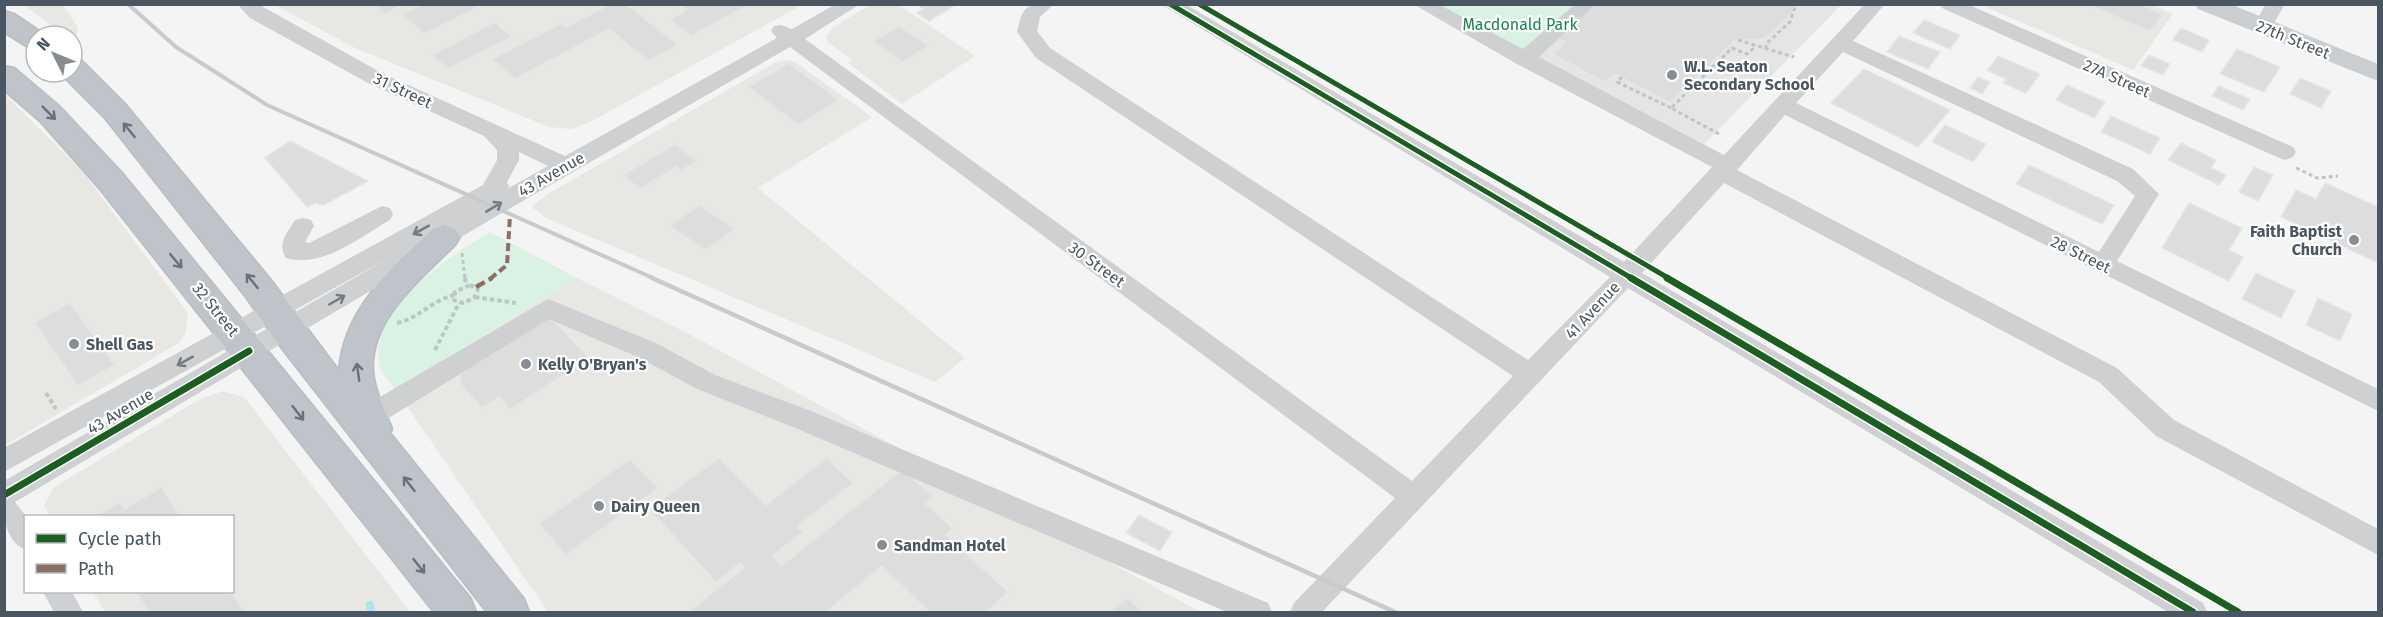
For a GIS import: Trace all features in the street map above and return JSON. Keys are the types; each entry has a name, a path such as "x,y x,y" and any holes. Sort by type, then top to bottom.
{"highway":[{"path":"4,20 24,32"},
{"name":"32 Street","path":"4,75 30,94 79,144 242,342 457,612"},
{"path":"84,80 114,111 258,288 280,320 375,432 510,612"},
{"path":"375,432 356,373 356,352 364,330 385,298 453,242"}],"main road":[{"name":"27th Street","path":"2208,4 2379,73"}],"street":[{"name":"31 Street","path":"246,4 257,14 375,78 557,161"},
{"name":"43 Avenue","path":"785,34 823,4"},
{"name":"43 Avenue","path":"4,495 242,342 490,190 557,161 785,34 851,4"},
{"path":"1045,4 1031,14 1027,32 1043,53 1531,375"},
{"path":"1170,4 1624,277 2193,612"},
{"path":"1422,4 2108,375 2165,428 2379,543"},
{"path":"1524,58 1587,4"},
{"name":"41 Avenue","path":"1304,612 1624,277 1842,44 1876,4"},
{"name":"27A Street","path":"1949,4 2285,152"},
{"path":"2263,26 2276,4"},
{"name":"30 Street","path":"785,34 1415,498"},
{"path":"1842,44 2125,175 2148,194 2103,264"},
{"name":"28 Street","path":"1784,106 2379,401"},
{"path":"490,190 508,160 508,148 493,133"},
{"name":"43 Avenue","path":"280,320 453,242 557,161"},
{"path":"303,226 293,242 294,252 303,254 313,252 382,214"},
{"path":"375,432 415,388 548,308 649,351 706,382 813,423 1258,612"},
{"name":"43 Avenue","path":"4,461 242,342"},
{"path":"4,509 24,535"},
{"path":"58,593 69,612"}],"path":[{"path":"1766,49 1766,44 1783,31 1796,14 1796,4"},
{"path":"1738,40 1754,48 1794,57"},
{"path":"1671,108 1731,48 1747,54 1754,48"},
{"path":"1622,77 1617,82 1719,134"},
{"path":"2285,152 2291,164 2300,171 2317,178 2338,176"},
{"path":"453,242 466,286"},
{"path":"390,324 413,320 438,300 454,295 466,286 476,287 478,292 467,302 459,303 454,300 454,295"},
{"path":"475,297 548,308"},
{"path":"415,388 459,303"},
{"path":"46,393 52,402"}],"shaded area":[{"path":"2151,4 2173,14 2133,70 1981,5"},
{"path":"23,5 63,5 75,24 50,24"},
{"path":"275,5 802,5 590,122 571,129 549,127 353,47"},
{"path":"870,5 899,5 975,56 902,104 848,63 852,60 828,42 826,36 833,27"},
{"name":"W.L. Seaton Secondary School","path":"1574,5 1841,5 1704,144 1522,49"},
{"path":"786,60 795,62 872,117 758,188 965,358 935,382 546,218 532,207 543,197 774,63"},
{"path":"4,94 83,172 188,313 186,332 179,343 5,445"},
{"path":"577,278 687,333 1201,612 548,612 396,390"},
{"path":"223,391 244,397 410,612 105,612 94,593 234,593 234,515 49,515 44,505 54,487 200,399"}],"green space":[{"name":"Macdonald Park","path":"1437,5 1574,5 1522,49"},
{"path":"490,232 577,278 396,390 380,368 379,346 386,326 398,306 415,287 454,255"}],"building":[{"path":"374,4 405,4 384,14"},
{"path":"423,4 471,4 476,8 424,34 402,14"},
{"path":"610,4 626,4 678,45 649,61 609,29 515,79 492,59 562,23 567,27"},
{"path":"680,4 750,4 691,36 670,20 687,10"},
{"path":"916,4 957,4 929,21 917,13 923,9"},
{"path":"1595,4 1793,4 1794,11 1767,37 1759,40 1735,40 1670,103 1615,74 1603,82 1553,54 1565,42 1557,38"},
{"path":"2086,4 2140,4 2163,14 2150,31"},
{"path":"1924,20 1960,35 1950,49 1913,33"},
{"path":"495,22 512,37 448,69 432,55"},
{"path":"899,26 929,46 903,62 873,41"},
{"path":"2181,28 2209,40 2202,52 2173,40"},
{"path":"1899,36 1940,52 1928,69 1887,52"},
{"path":"2237,49 2280,67 2264,92 2220,74"},
{"path":"2149,55 2170,64 2163,75 2141,66"},
{"path":"1998,56 2040,74 2026,93 2003,83 2006,79 1987,70"},
{"path":"789,63 839,100 798,125 748,87"},
{"path":"1864,69 1950,110 1918,147 1831,103"},
{"path":"1978,77 1990,82 1982,94 1970,88"},
{"path":"2300,78 2331,91 2321,108 2290,94"},
{"path":"2067,85 2105,102 2094,118 2056,100"},
{"path":"2219,86 2250,99 2243,110 2212,96"},
{"path":"2111,116 2160,138 2150,154 2101,132"},
{"path":"1945,125 1986,144 1973,162 1932,142"},
{"path":"290,141 368,181 324,205 316,203 307,207 265,158"},
{"path":"2181,143 2216,160 2211,168 2226,175 2219,185 2168,160"},
{"path":"675,144 697,161 681,171 676,167 640,189 623,175"},
{"path":"2029,165 2114,205 2102,224 2016,184"},
{"path":"2254,167 2273,175 2258,201 2239,192"},
{"name":"Faith Baptist Church","path":"2325,183 2378,207 2378,263 2281,217 2296,190 2316,199"},
{"path":"2189,203 2242,228 2229,250 2243,257 2229,281 2162,248"},
{"path":"699,205 735,229 706,250 670,226"},
{"path":"2256,273 2295,291 2281,318 2242,299"},
{"path":"2318,298 2352,314 2340,341 2306,325"},
{"name":"Shell Gas","path":"70,303 115,365 78,386 34,322"},
{"name":"Kelly O'Bryan's","path":"549,316 589,358 510,410 499,397 482,408 460,383 462,370"},
{"name":"Sandman Hotel","path":"719,458 766,505 827,458 853,483 797,526 803,532 772,556 781,566 903,469 933,497 925,503 953,529 946,535 1008,592 986,612 929,612 882,566 826,612 688,612 744,568 740,563 716,582 649,509"},
{"name":"Dairy Queen","path":"630,459 658,488 566,555 539,524"},
{"path":"161,487 179,515 98,515 120,502 125,509"},
{"path":"1139,515 1172,532 1160,551 1126,533"},
{"path":"137,593 232,593 245,612 149,612"},
{"path":"1127,598 1143,612 1111,612"}],"waterway":[{"path":"370,605 371,612"}],"railway":[{"path":"128,4 176,47 267,105 655,279"},
{"path":"652,278 1395,612"}],"marked path":[{"path":"476,287 502,271 507,265 507,231 510,216"}],"cycle path":[{"path":"1170,4 2193,612"},
{"path":"1199,4 2238,612"},
{"path":"4,495 249,351"}],"place":[{"name":"W.L. Seaton Secondary School","path":"1672,75"},
{"name":"Faith Baptist Church","path":"2354,240"},
{"name":"Shell Gas","path":"74,344"},
{"name":"Kelly O'Bryan's","path":"526,364"},
{"name":"Dairy Queen","path":"599,506"},
{"name":"Sandman Hotel","path":"882,545"}]}
